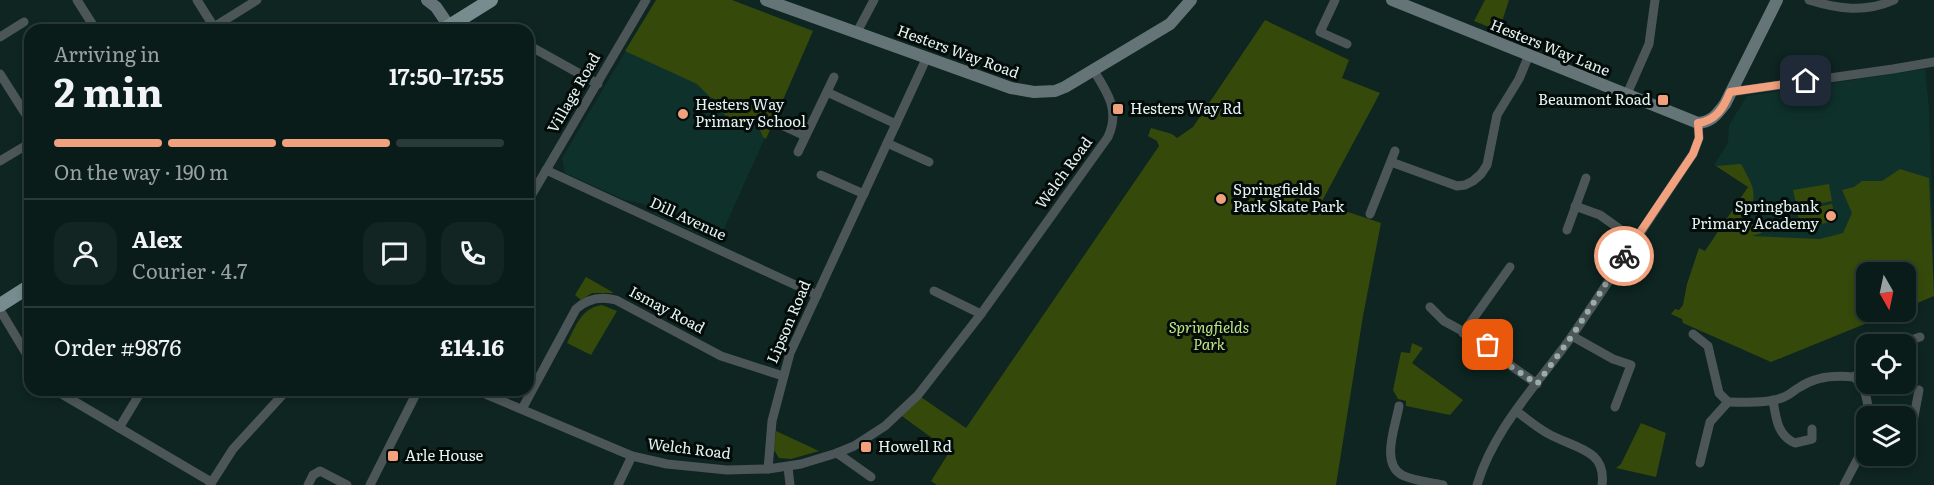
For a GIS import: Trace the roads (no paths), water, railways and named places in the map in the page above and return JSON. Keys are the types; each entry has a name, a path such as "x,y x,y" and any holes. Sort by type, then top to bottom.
{"main road":[{"path":"452,24 491,0"},
{"path":"0,305 24,290"}],"street":[{"path":"77,0 92,24"},
{"path":"197,0 209,24"},
{"path":"218,24 257,0"},
{"path":"427,0 436,7 444,24"},
{"name":"Village Road","path":"534,191 646,0"},
{"path":"857,32 874,0"},
{"name":"Hesters Way Road","path":"769,1 1011,88 1034,92 1065,87 1094,71 1170,24 1191,0"},
{"path":"1335,0 1320,32 1347,44"},
{"name":"Hesters Way Lane","path":"1392,0 1698,123"},
{"path":"1627,94 1649,44 1655,0"},
{"path":"1478,485 1484,462 1516,411 1572,336 1693,154 1699,138 1698,123 1707,122 1717,115 1777,0"},
{"path":"1809,0 1847,9 1866,8 1894,0"},
{"path":"0,37 24,22"},
{"path":"534,48 598,84"},
{"path":"1391,162 1457,186 1473,181 1486,165 1497,116 1519,79 1529,55"},
{"name":"Lipson Road","path":"768,469 772,421 790,353 927,57"},
{"path":"1730,92 1934,62"},
{"name":"Welch Road","path":"491,396 632,456 668,464 706,469 768,469 788,467 837,453 877,431 912,402 981,314 1108,136 1113,125 1113,108 1109,95 1094,71"},
{"path":"0,74 24,112"},
{"path":"798,152 834,77"},
{"path":"827,92 896,124"},
{"path":"775,122 805,136"},
{"path":"887,143 929,162"},
{"path":"0,161 24,147"},
{"path":"1370,214 1395,150"},
{"name":"Dill Avenue","path":"546,170 817,295"},
{"path":"821,175 864,194"},
{"path":"1567,230 1586,178"},
{"path":"1575,206 1600,215 1635,240"},
{"path":"1463,333 1510,267"},
{"path":"934,291 981,314"},
{"name":"Ismay Road","path":"534,387 576,309 596,298 616,300 721,356 783,376"},
{"path":"1430,307 1444,321 1488,345 1510,366 1537,384"},
{"path":"0,310 24,350"},
{"path":"1694,334 1708,346 1718,389 1721,396 1728,402"},
{"path":"1572,336 1613,359 1631,364 1615,407"},
{"path":"1916,338 1920,337"},
{"path":"1700,463 1710,422 1728,402 1773,400 1787,396 1816,379 1836,376 1854,377 1867,398 1868,406"},
{"path":"1916,406 1919,390"},
{"path":"65,396 211,484 233,449 282,396"},
{"path":"119,428 138,396"},
{"path":"370,485 415,396"},
{"name":"Ismay Road","path":"522,409 529,396"},
{"path":"1773,400 1777,425 1787,439 1795,443 1814,438"},
{"path":"1399,406 1390,454 1392,465 1402,475 1443,485"},
{"path":"1516,411 1546,433 1595,456 1602,471 1602,485"},
{"path":"837,453 871,477"},
{"path":"618,485 632,456"},
{"path":"1844,485 1856,462"},
{"path":"788,467 790,485"},
{"path":"308,485 313,475 320,471 347,485"}],"place":[{"name":"Beaumont Road","path":"1663,100"},
{"name":"Hesters Way Rd","path":"1118,109"},
{"name":"Hesters Way Primary School","path":"683,114"},
{"name":"Springfields Park Skate Park","path":"1221,199"},
{"name":"Springbank Primary Academy","path":"1831,216"},
{"name":"Howell Rd","path":"866,447"},
{"name":"Arle House","path":"393,456"}],"park label":[{"name":"Springfields Park","path":"1209,336"}]}
